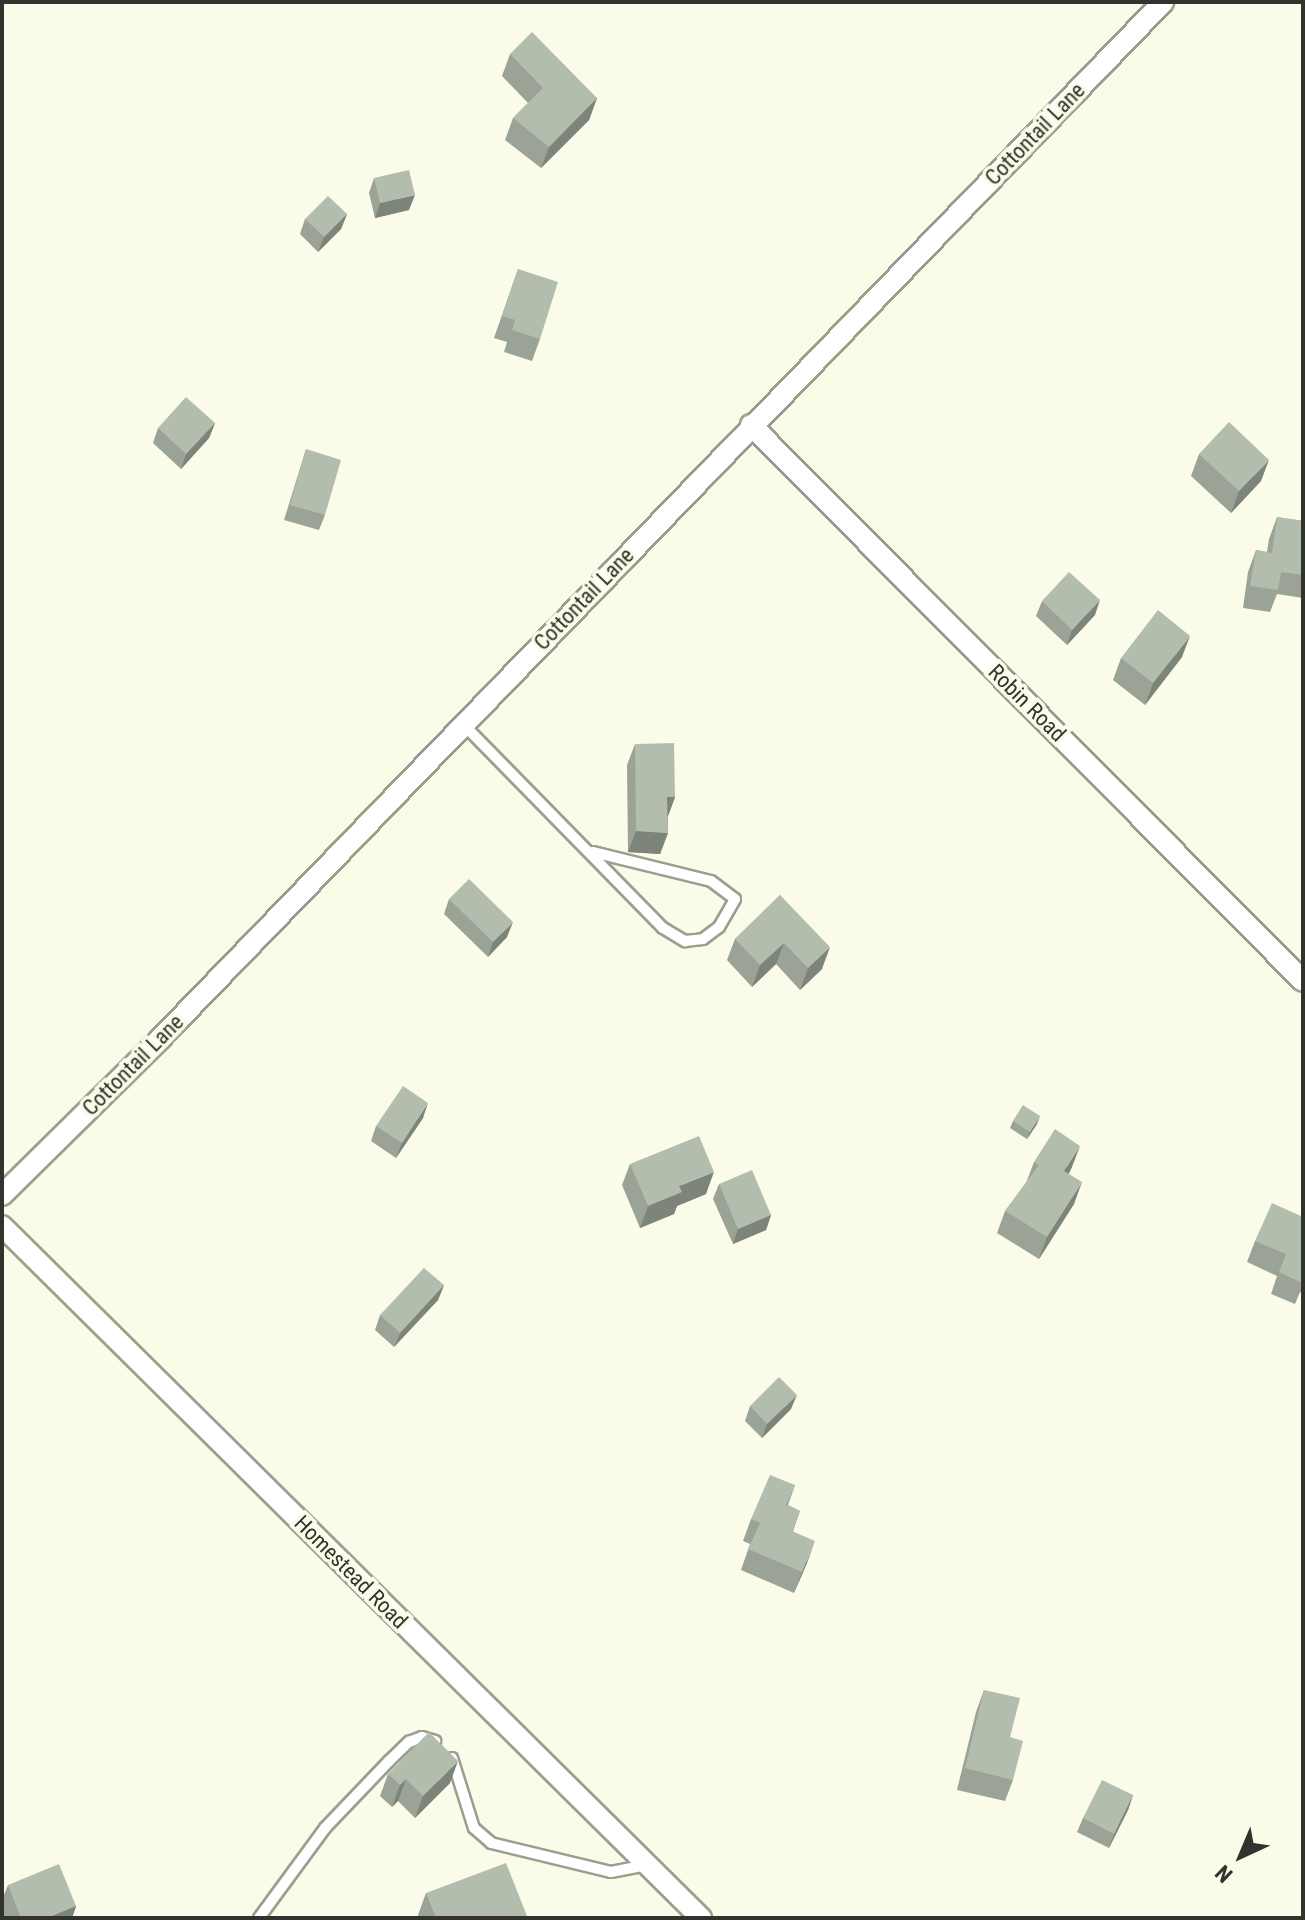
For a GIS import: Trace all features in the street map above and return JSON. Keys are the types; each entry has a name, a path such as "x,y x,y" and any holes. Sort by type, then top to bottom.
{"street":[{"name":"Cottontail Lane","path":"2,1195 1163,2"},
{"name":"Robin Road","path":"751,425 1303,981"},
{"name":"Homestead Road","path":"2,1226 701,1918"}],"lane":[{"path":"463,724 593,852 663,928 685,941 703,939 719,927 735,899 711,881 593,852"},
{"path":"259,1918 325,1828 389,1761 422,1737 439,1743 451,1757 474,1828 491,1843 611,1872 648,1865"}],"building":[{"path":"532,32 597,98 549,147 513,118 543,88 510,54"},
{"path":"409,170 415,195 380,203 374,178"},
{"path":"328,196 347,214 324,237 305,219"},
{"path":"518,269 558,282 540,339 512,330 515,320 502,316"},
{"path":"186,397 215,423 186,454 158,428"},
{"path":"1229,422 1269,460 1239,491 1199,454"},
{"path":"306,449 341,460 325,515 290,505"},
{"path":"1277,517 1303,521 1303,575 1281,572 1278,590 1250,586 1256,550 1272,553"},
{"path":"1069,572 1100,600 1072,630 1042,601"},
{"path":"1158,610 1190,636 1153,683 1121,658"},
{"path":"674,743 675,797 667,797 668,833 636,831 635,744"},
{"path":"469,879 513,922 493,942 449,899"},
{"path":"780,895 830,947 808,968 784,943 760,965 735,939"},
{"path":"403,1086 428,1103 402,1143 376,1126"},
{"path":"1023,1105 1040,1116 1030,1132 1013,1121"},
{"path":"1055,1129 1080,1146 1064,1171 1082,1182 1047,1237 1005,1211 1039,1165 1034,1162"},
{"path":"699,1136 714,1172 679,1186 682,1192 648,1206 630,1164"},
{"path":"752,1170 771,1215 738,1229 719,1184"},
{"path":"1272,1203 1303,1217 1302,1283 1279,1272 1286,1254 1255,1241"},
{"path":"424,1268 444,1285 400,1333 380,1315"},
{"path":"779,1377 797,1395 767,1424 750,1406"},
{"path":"770,1475 795,1485 786,1505 800,1511 792,1531 815,1541 802,1572 748,1549 760,1523 751,1519"},
{"path":"984,1690 1020,1698 1010,1737 1023,1741 1013,1780 965,1768"},
{"path":"429,1732 458,1761 423,1796 406,1779 400,1785 388,1774"},
{"path":"1102,1780 1133,1795 1114,1834 1083,1818"},
{"path":"506,1863 527,1916 436,1918 426,1893"},
{"path":"59,1864 76,1906 47,1918 21,1918 8,1885"}]}
